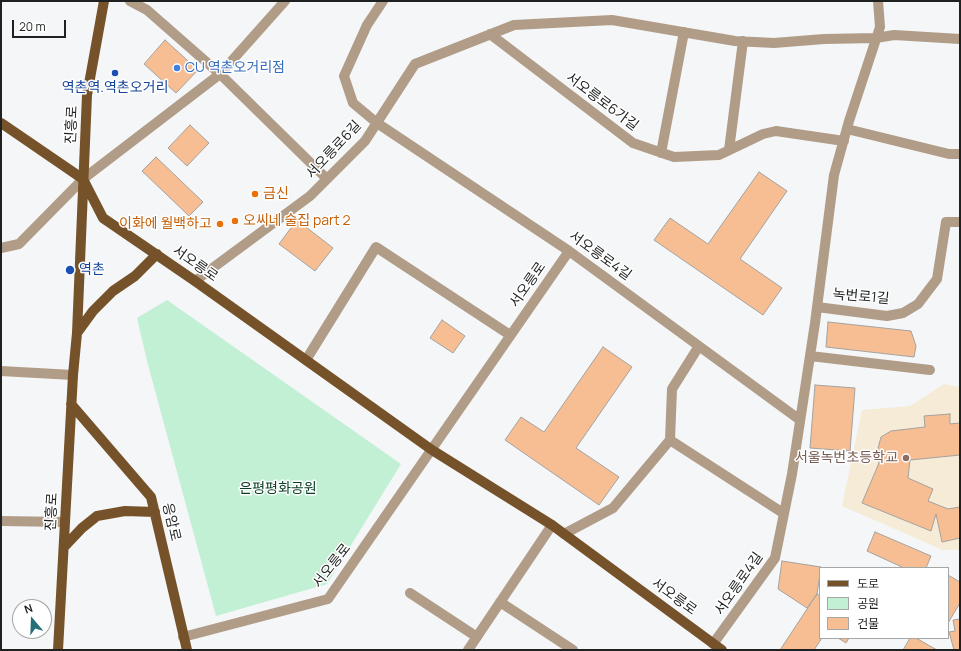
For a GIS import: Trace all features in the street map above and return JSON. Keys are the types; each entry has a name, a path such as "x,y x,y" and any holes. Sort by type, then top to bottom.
{"main road":[{"name":"진흥로","path":"58,650 71,404 77,333 87,95 104,1"},
{"name":"서오릉로","path":"1,123 83,179 103,218 195,281 432,450 552,525 717,647"},
{"path":"77,333 93,311 108,296 135,276 156,254"},
{"name":"응암로","path":"71,404 151,497 187,650"},
{"path":"64,547 82,528 97,516 125,510 155,512"}],"street":[{"path":"130,1 147,10 220,74 327,179"},
{"path":"1,248 19,244 83,179 220,74 285,1"},
{"name":"서오릉로6길","path":"195,281 310,196 365,140 377,123 353,103 344,76 366,24 383,1"},
{"name":"서오릉로4길","path":"717,647 775,558 792,474 817,307 834,175 847,129 880,27 878,1"},
{"path":"377,123 415,64 514,25 612,20 743,41 774,43 824,39 876,38 894,35 960,39"},
{"path":"661,153 684,32"},
{"name":"서오릉로6가길","path":"490,34 633,143 674,157 719,155 763,134 776,131 844,141"},
{"path":"729,150 743,41"},
{"name":"서오릉로4길","path":"377,123 570,251 800,420"},
{"path":"847,129 949,154 960,154"},
{"name":"녹번로1길","path":"817,307 887,316 903,313 918,304 937,278 946,222 960,222"},
{"path":"306,360 376,247 510,335"},
{"name":"서오릉로","path":"184,637 328,598 570,251"},
{"path":"564,534 613,508 670,440 672,389 699,346"},
{"path":"810,356 930,370"},
{"path":"1,371 73,375"},
{"path":"670,440 783,513"},
{"path":"1,521 65,522"},
{"path":"468,650 552,525"},
{"path":"410,593 477,636"},
{"path":"500,602 573,650"}],"shaded area":[{"name":"서울녹번초등학교","path":"944,384 960,387 960,550 943,550 842,506 862,410 910,406"}],"green space":[{"name":"은평평화공원","path":"167,300 401,464 327,584 216,616 147,361 137,318"}],"building":[{"path":"165,40 198,70 176,93 144,64"},
{"path":"190,125 209,143 187,166 168,148"},
{"path":"156,157 203,202 189,216 142,171"},
{"path":"759,172 787,191 740,259 782,288 763,315 654,240 670,218 708,244"},
{"path":"297,220 333,248 315,271 279,244"},
{"path":"442,320 465,336 453,353 430,338"},
{"path":"828,322 911,331 916,346 914,357 826,347"},
{"path":"603,347 632,367 576,448 619,477 599,505 505,440 521,417 544,432"},
{"path":"815,385 855,388 850,451 810,448"},
{"path":"950,414 950,424 960,423 960,455 910,460 908,478 933,489 928,501 948,509 960,507 960,538 942,542 936,514 931,531 862,503 879,463 876,456 881,437 891,431 925,427 924,416"},
{"path":"875,532 931,556 926,567 902,567 867,551"},
{"path":"782,561 821,567 819,567 817,594 807,608 778,589"},
{"path":"949,576 960,582 960,603 949,621"},
{"path":"817,594 819,595 819,639 821,639 814,650 780,650"},
{"path":"960,619 960,650 954,650 949,632 955,631 953,620"},
{"path":"840,639 848,639 846,643"},
{"path":"909,639 918,639 937,650 903,650"}],"place":[{"name":"CU 역촌오거리점","path":"177,68"},
{"name":"역촌역.역촌오거리","path":"115,73"},
{"name":"금신","path":"255,194"},
{"name":"오씨네 술집 part 2","path":"235,221"},
{"name":"이화에 월백하고","path":"220,224"},
{"name":"역촌","path":"70,270"},
{"name":"서울녹번초등학교","path":"906,458"}]}
